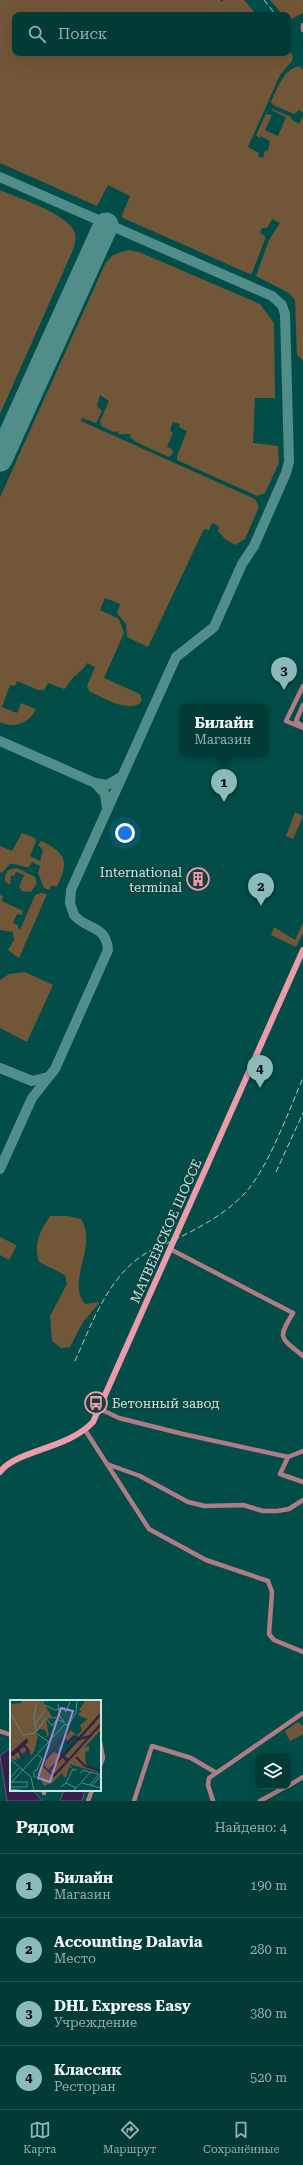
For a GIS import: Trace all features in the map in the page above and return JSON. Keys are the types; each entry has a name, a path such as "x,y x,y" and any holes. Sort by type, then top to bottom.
{"main road":[{"name":"МАТВЕЕВСКОЕ ШОССЕ","path":"0,1472 4,1467 14,1461 66,1441 85,1430 93,1422 303,950"}],"street":[{"path":"303,25 303,30"},
{"path":"303,686 286,721 303,727"},
{"path":"303,705 296,721 303,727"},
{"path":"170,1249 293,1313 282,1330 282,1335 288,1344 303,1356"},
{"path":"100,1409 119,1418 288,1457 303,1451"},
{"path":"85,1430 149,1529 206,1560 268,1581 272,1592 269,1634 274,1640 303,1652"},
{"path":"288,1457 280,1474 303,1482"},
{"path":"107,1464 140,1476 188,1502 205,1506 243,1505 263,1511 277,1511 293,1508 303,1500"},
{"path":"213,1801 208,1783 209,1778 215,1772 303,1713"},
{"path":"0,1731 10,1735"},
{"path":"134,1801 152,1746 191,1758 215,1772"},
{"path":"101,1747 103,1758 101,1763"},
{"path":"291,1784 301,1778 303,1785"},
{"path":"260,1801 282,1789"},
{"path":"88,1801 92,1791"}],"shaded area":[{"path":"0,0 219,0 223,2 223,0 244,0 254,12 12,12 12,56 291,56 291,53 293,56 292,61 280,75 248,147 259,153 258,156 263,158 265,150 268,151 270,141 256,135 266,114 272,115 265,130 278,136 286,117 271,110 272,109 291,117 292,120 299,124 303,116 303,360 297,355 295,300 289,293 256,276 269,240 280,223 272,219 267,228 262,228 260,233 265,236 265,239 252,273 250,274 123,218 122,215 130,196 108,185 97,206 0,163"},
{"path":"270,0 303,0 303,13 291,19 291,12 280,12"},
{"path":"300,66 303,70 303,112 299,110 294,114 273,105 271,102 285,75 294,68"},
{"path":"0,190 41,207 62,218 74,231 75,244 0,414"},
{"path":"128,250 139,252 260,304 274,323 275,398 255,398 253,443 278,446 279,463 265,493 257,496 177,460 177,456 187,431 179,427 180,424 173,422 170,430 173,433 167,447 172,449 173,453 169,457 136,442 130,437 131,434 119,434 117,431 114,432 101,426 100,421 109,401 100,395 97,406 102,411 96,423 82,418 81,421 255,499 259,507 245,539 235,545 225,539 218,531 219,526 212,523 209,530 204,529 148,647 127,637 126,624 117,613 120,604 105,598 100,610 119,619 124,633 104,678 140,694 142,700 139,704 133,706 120,705 89,691 87,686 95,667 87,663 64,689 48,683 44,690 38,690 17,681 15,686 10,685 2,707 17,713 21,703 36,709 26,721 16,725 5,724 0,722 0,497 105,264 113,255"},
{"path":"295,812 303,816 293,839 286,836"},
{"path":"22,833 35,838 36,841 30,856 40,861 43,850 38,845 41,841 50,845 61,854 64,865 57,887 52,885 49,890 44,888 38,873 40,866 32,862 29,867 10,864 2,873 0,872 0,846 12,851"},
{"path":"17,868 35,877 37,883 31,892 21,891 19,887 24,875 16,872 14,876 11,875 10,885 5,881 5,876 8,870"},
{"path":"40,893 47,894 19,958 8,950 14,940 13,932 0,930 0,895 3,896 2,901 23,911 22,915 17,914 13,923 18,925 20,930 35,895"},
{"path":"303,923 303,933 296,947 271,935 274,927 295,940"},
{"path":"25,972 53,985 27,1042 0,1028 0,980 9,974"},
{"path":"50,1216 68,1216 81,1219 85,1229 86,1240 80,1274 80,1295 85,1304 100,1302 83,1322 70,1347 61,1348 52,1341 50,1316 67,1284 65,1275 39,1262 37,1255 38,1238"},
{"path":"0,1237 16,1245 9,1260 0,1255"},
{"path":"298,1722 303,1726 303,1734 290,1741 285,1731"},
{"path":"10,1748 10,1791 34,1791 42,1801 7,1801 0,1756"},
{"path":"64,1791 85,1791 82,1801 60,1801"}],"taxiway":[{"path":"0,177 272,296 282,305 285,314 289,462 286,473 254,546 242,564 214,627 176,657 71,890 70,903 74,915 79,920 100,931 104,936 108,950 55,1069 32,1098 0,1169"},
{"path":"0,741 95,783"},
{"path":"107,808 105,794 95,783 107,785 121,777"},
{"path":"0,1068 32,1081 48,1077"}],"runway":[{"path":"0,459 106,225"}],"railway":[{"path":"264,0 274,12"},
{"path":"75,1361 103,1300 112,1286 134,1261 148,1252 173,1241 212,1220 237,1201 253,1184 269,1156 303,1078"},
{"path":"276,1172 303,1113"}],"place":[{"name":"DHL Express Easy","path":"284,690"},
{"name":"Билайн","path":"224,802"},
{"name":"International terminal","path":"198,879"},
{"name":"Accounting Dalavia","path":"261,906"},
{"name":"Классик","path":"260,1088"},
{"name":"Бетонный завод","path":"96,1403"}]}
